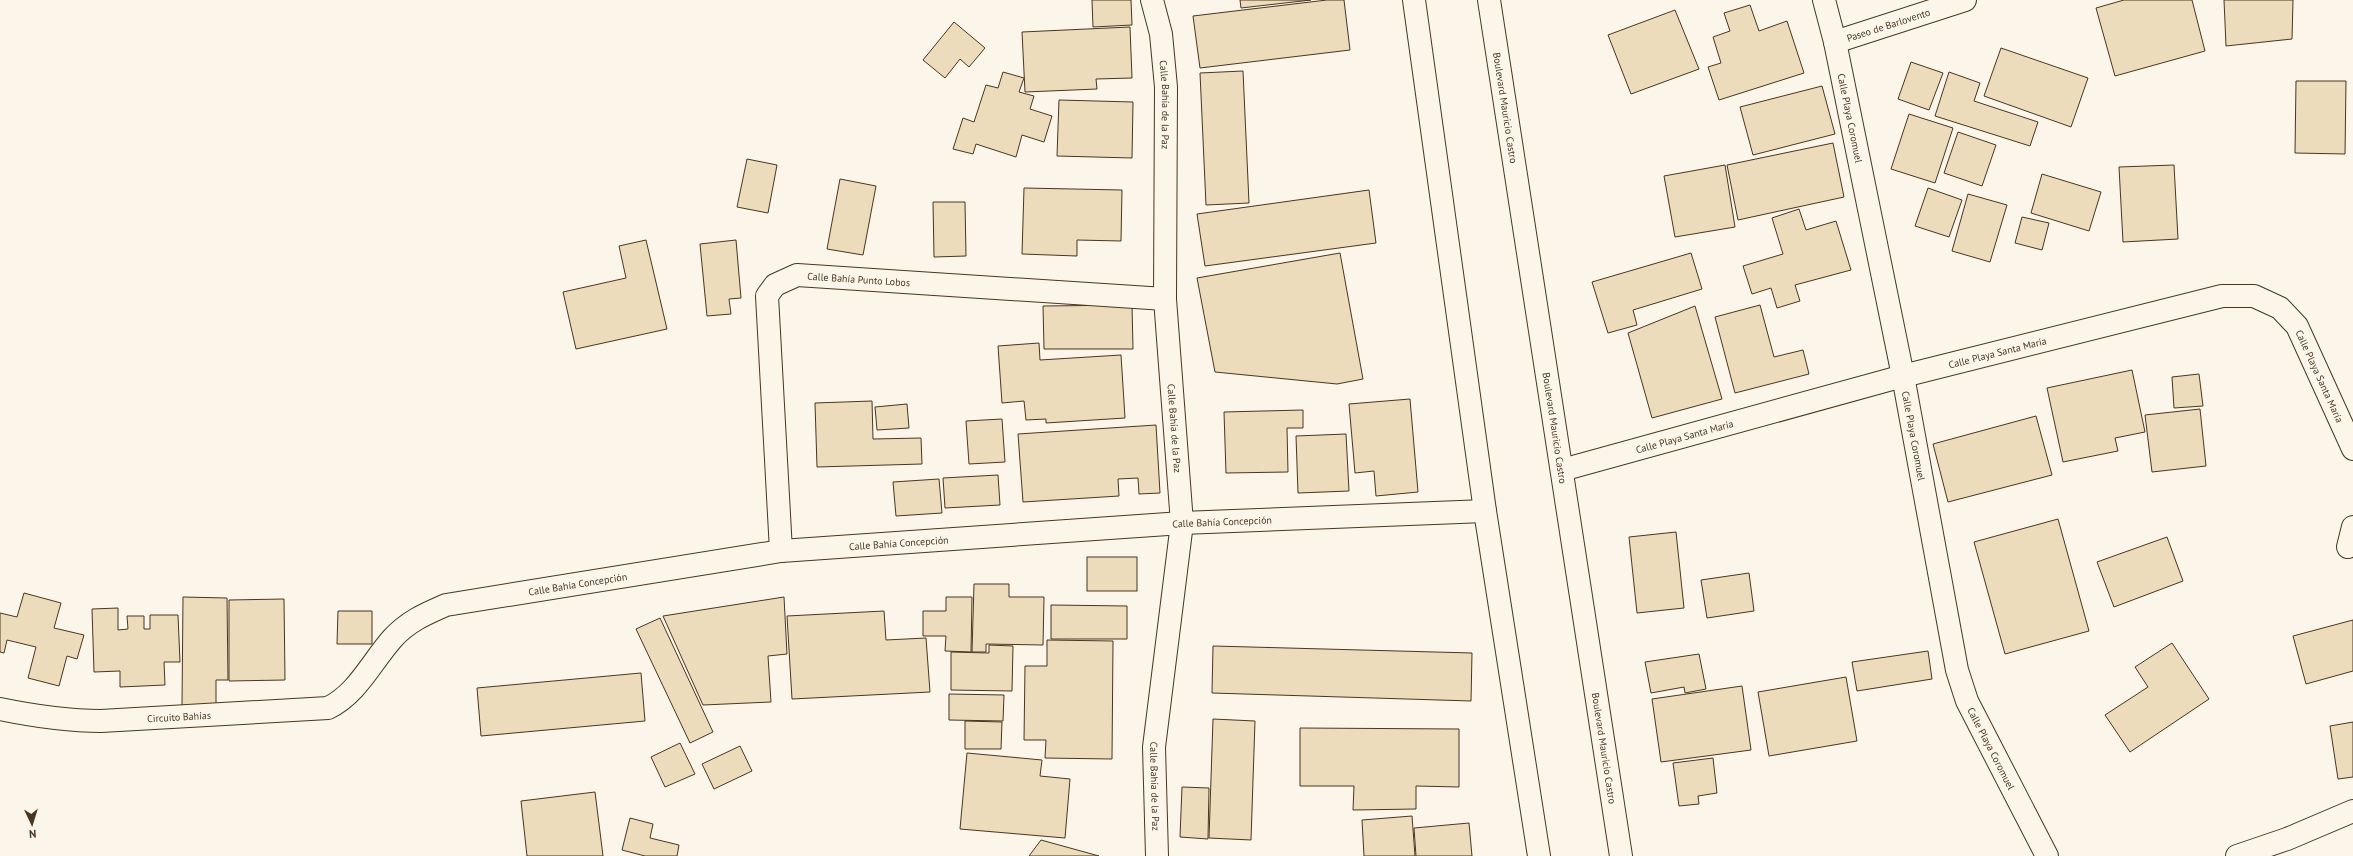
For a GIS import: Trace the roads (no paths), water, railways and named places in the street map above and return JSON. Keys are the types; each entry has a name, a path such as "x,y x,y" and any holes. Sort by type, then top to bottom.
{"street":[{"name":"Calle Bahía de la Paz","path":"1152,0 1161,34 1166,87 1165,299 1182,523 1154,748 1157,856"},
{"path":"1414,0 1485,511 1539,856"},
{"name":"Boulevard Mauricio Castro","path":"1489,0 1621,856"},
{"name":"Calle Playa Coromuel","path":"1824,0 1835,42 1903,376 1957,670 1968,702 2047,856"},
{"name":"Paseo de Barlovento","path":"1835,42 1966,0"},
{"name":"Calle Bahía Punto Lobos","path":"781,551 767,296 775,285 797,275 1165,299"},
{"name":"Calle Playa Santa María","path":"1562,470 1903,376 2222,296 2254,296 2280,308 2297,326 2353,449"},
{"name":"Calle Bahía Concepción","path":"353,690 392,638 415,618 446,605 781,551 1182,523 1485,511"},
{"name":"Circuito Bahías","path":"0,709 71,721 101,722 328,708 340,702 353,690"},
{"path":"2237,856 2287,839 2353,811"}]}
